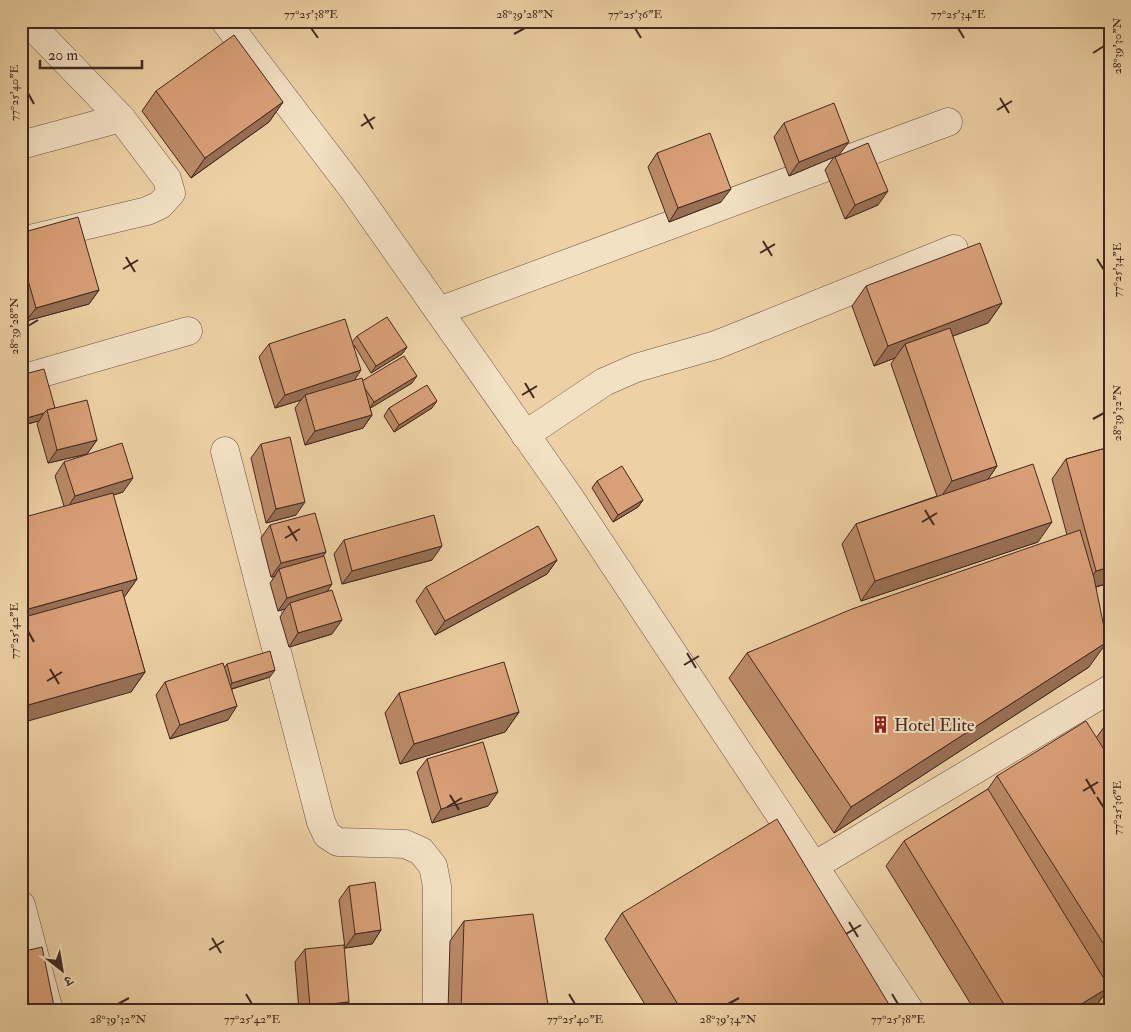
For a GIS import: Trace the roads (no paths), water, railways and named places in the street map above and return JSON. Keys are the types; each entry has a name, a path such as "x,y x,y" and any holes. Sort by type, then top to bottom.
{"street":[{"path":"21,241 147,211 160,205 171,193 167,179 121,118 27,21"},
{"path":"225,21 353,189 526,435 910,1011"},
{"path":"21,145 121,118"},
{"path":"439,311 948,122"},
{"path":"526,435 604,382 636,368 716,345 751,332 954,249"},
{"path":"21,379 188,332"},
{"path":"225,451 321,822 328,836 338,842 405,844 421,850 433,866 437,886 437,1011"},
{"path":"814,866 1110,689"},
{"path":"21,904 49,1011"}],"place":[{"name":"Hotel Elite","path":"880,725"}]}
